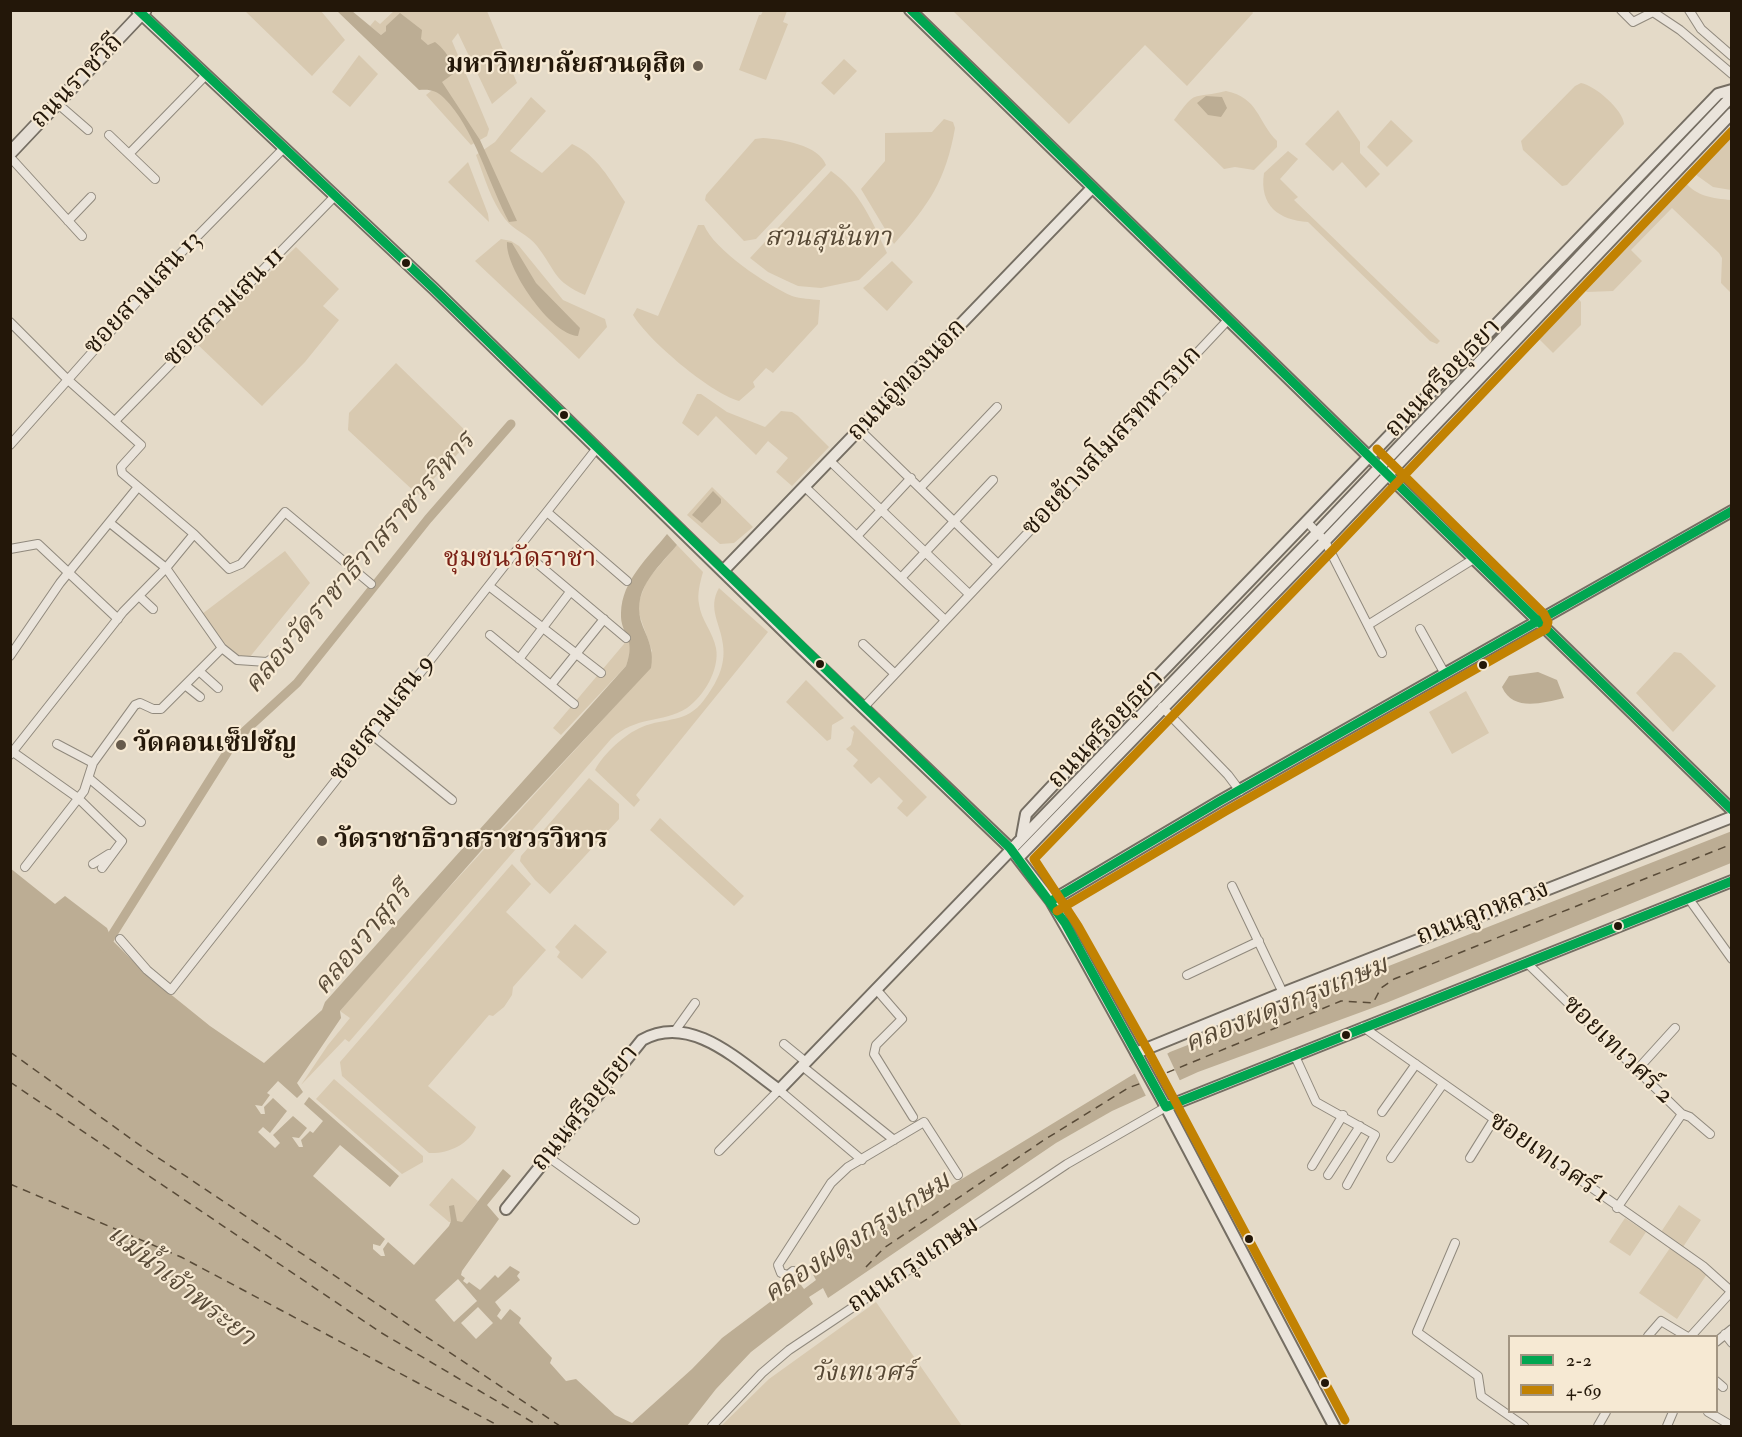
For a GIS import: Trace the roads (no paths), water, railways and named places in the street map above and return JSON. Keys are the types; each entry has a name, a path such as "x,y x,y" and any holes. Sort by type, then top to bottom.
{"main road":[{"path":"910,10 1536,623 1731,810"},
{"path":"141,12 547,398 1010,848 1051,902 1164,1103 1334,1426"},
{"name":"ถนนราชวิถี","path":"10,153 58,104 141,12"},
{"name":"ถนนศรีอยุธยา","path":"1022,836 1026,814 1677,136 1718,94 1731,90"},
{"path":"1718,94 1730,102"},
{"name":"ถนนศรีอยุธยา","path":"1018,858 1128,736 1162,707 1221,637 1378,467 1672,159 1730,102"},
{"name":"ถนนศรีอยุธยา","path":"1128,736 1138,718 1171,684 1325,541 1388,476 1682,168 1727,125 1731,113"},
{"path":"1677,136 1686,145"},
{"path":"1672,159 1682,168"},
{"name":"ถนนอู่ทองนอก","path":"723,571 1091,189"},
{"path":"1589,228 1599,237"},
{"path":"1546,273 1562,276"},
{"path":"1519,301 1529,310"},
{"path":"1480,342 1490,351"},
{"path":"1440,403 1449,412"},
{"path":"1424,420 1433,428"},
{"path":"1051,902 1240,790 1731,511"},
{"path":"1215,619 1221,637"},
{"path":"1160,675 1171,684"},
{"path":"1128,709 1138,718"},
{"name":"ถนนศรีอยุธยา","path":"779,1090 1010,848 1088,778"},
{"name":"ถนนลูกหลวง","path":"1138,1058 1283,993 1731,817"},
{"name":"ถนนกรุงเกษม","path":"1164,1103 1527,963 1731,881"},
{"path":"675,1030 708,1041 779,1090"},
{"name":"ถนนศรีอยุธยา","path":"506,1209 642,1040 655,1033 675,1030"}],"street":[{"path":"1621,10 1633,21 1654,11 1731,74"},
{"path":"1689,10 1701,29 1731,57"},
{"path":"129,154 206,75"},
{"path":"58,104 88,130"},
{"path":"109,135 156,179"},
{"name":"ซอยสามเสน 13","path":"10,445 174,260 283,148"},
{"path":"10,158 82,236"},
{"name":"ซอยสามเสน 11","path":"115,421 335,196"},
{"path":"68,220 91,197"},
{"name":"ซอยข้างสโมสรทหารบก","path":"864,707 1227,321"},
{"path":"10,322 67,379 141,445 120,469 122,473 194,534 232,570 241,564 282,514 287,512 371,584"},
{"path":"921,487 997,407"},
{"path":"860,430 998,564"},
{"name":"ซอยสามเสน 9","path":"120,939 147,970 171,990 597,448"},
{"path":"830,461 969,594"},
{"path":"857,536 912,478"},
{"path":"901,578 993,480"},
{"path":"10,656 68,572 138,487"},
{"path":"805,487 945,620"},
{"path":"546,512 627,581"},
{"path":"1308,522 1325,541 1382,653"},
{"path":"110,523 166,568 222,648 233,659 267,662 281,652"},
{"path":"102,868 122,842 78,798 12,754 118,619 194,534"},
{"path":"10,549 37,543 118,619"},
{"path":"519,548 626,638"},
{"path":"1368,625 1472,560"},
{"path":"489,586 601,673"},
{"path":"519,658 570,592"},
{"path":"139,596 153,609"},
{"path":"551,685 604,619"},
{"path":"1420,629 1445,674"},
{"path":"490,635 574,704"},
{"path":"863,644 895,674"},
{"path":"25,867 78,798 90,778 93,763 135,705 140,703 153,710 161,709 222,648"},
{"path":"199,670 218,688"},
{"path":"185,685 200,697"},
{"path":"1162,707 1240,790"},
{"path":"371,734 452,800"},
{"path":"57,744 93,763"},
{"path":"90,778 141,822"},
{"path":"93,864 114,852"},
{"path":"1232,886 1283,993"},
{"path":"1689,899 1731,959"},
{"path":"1187,975 1259,941"},
{"name":"ซอยเทเวศร์ 2","path":"1527,963 1682,1114 1690,1117 1710,1134"},
{"path":"876,989 902,1019 876,1045 874,1054 913,1117"},
{"path":"675,1030 695,1003"},
{"name":"ซอยเทเวศร์ 1","path":"1363,1027 1617,1208 1703,1266 1731,1292"},
{"path":"1636,1071 1675,1028"},
{"path":"784,1044 804,1064 894,1140"},
{"path":"1294,1054 1316,1102 1343,1115 1376,1138 1347,1185"},
{"path":"1382,1112 1416,1064"},
{"path":"1391,1158 1443,1084"},
{"path":"719,1151 779,1090 862,1160"},
{"name":"ถนนกรุงเกษม","path":"712,1426 762,1372 789,1350 892,1279 1164,1103"},
{"path":"1617,1208 1682,1114"},
{"path":"1312,1166 1343,1115"},
{"path":"1470,1158 1493,1120"},
{"path":"793,1271 788,1275 781,1273 778,1265 831,1183 848,1167 924,1122 958,1175"},
{"path":"1328,1175 1360,1126"},
{"path":"547,1156 635,1220"},
{"path":"1455,1243 1417,1332 1478,1376 1481,1396 1524,1426"},
{"path":"1692,1335 1731,1292"},
{"path":"1649,1335 1661,1321 1684,1335"},
{"path":"1728,1332 1731,1343"},
{"path":"1710,1413 1731,1426"}],"water":[{"path":"337,11 352,11 381,35 386,31 386,26 400,13 422,30 421,39 428,45 435,42 445,52 450,60 453,74 442,82 480,140 517,221 509,222 472,140 455,110 438,93 419,90"},
{"path":"1206,96 1222,97 1227,108 1221,117 1208,115 1197,103"},
{"path":"507,242 512,243 536,283 580,328 578,336 567,333 543,313 513,268"},
{"path":"713,491 721,499 721,503 702,523 692,515"},
{"path":"667,534 677,545 647,582 639,603 643,627 651,652 651,668 494,836 340,1011 341,1018 297,1083 303,1092 297,1098 278,1081 267,1093 270,1095 262,1106 255,1105 261,1114 265,1114 264,1107 273,1098 287,1111 270,1133 263,1127 258,1132 275,1148 280,1143 273,1135 293,1116 307,1128 299,1138 292,1137 299,1147 303,1147 301,1140 310,1131 313,1133 323,1121 304,1104 309,1097 399,1176 390,1187 340,1145 313,1176 385,1239 380,1246 373,1244 373,1249 381,1256 385,1256 383,1249 388,1242 414,1265 449,1226 451,1221 449,1206 454,1205 457,1221 462,1222 503,1169 511,1176 487,1205 499,1219 462,1271 461,1275 465,1278 463,1281 467,1284 469,1282 480,1290 495,1275 498,1278 510,1266 520,1272 517,1276 520,1280 495,1302 501,1310 497,1316 501,1320 510,1309 521,1318 519,1323 552,1358 550,1363 566,1381 576,1379 615,1415 632,1423 692,1369 722,1338 798,1281 804,1289 816,1280 811,1271 1170,1052 1732,831 1731,863 1386,1003 1198,1072 1112,1111 1056,1143 828,1298 823,1288 809,1297 813,1304 751,1352 716,1389 687,1426 11,1426 10,868 55,904 65,896 107,928 112,940 148,976 210,1026 264,1063 322,1010 325,1002 626,666 630,648 621,621 622,601 637,570","holes":["458,1279 477,1301 454,1322 435,1300","478,1307 493,1323 476,1339 461,1323"]},
{"path":"1538,672 1557,680 1564,698 1538,703 1521,703 1507,695 1502,687 1509,676"}],"waterway":[{"name":"คลองวัดราชาธิวาสราชวรวิหาร","path":"104,948 235,740 297,683 428,519 511,424"}],"place":[{"name":"มหาวิทยาลัยสวนดุสิต","path":"698,66"},
{"name":"วัดคอนเซ็ปชัญ","path":"121,745"},
{"name":"วัดราชาธิวาสราชวรวิหาร","path":"322,841"}],"district":[{"name":"ชุมชนวัดราชา","path":"520,560"}],"park label":[{"name":"สวนสุนันทา","path":"828,239"},
{"name":"วังเทเวศร์","path":"863,1374"}],"water label":[{"name":"คลองวาสุกรี","path":"364,940"},
{"name":"คลองผดุงกรุงเกษม","path":"1287,1006"},
{"name":"คลองผดุงกรุงเกษม","path":"858,1239"},
{"name":"แม่น้ำเจ้าพระยา","path":"180,1287"}]}
